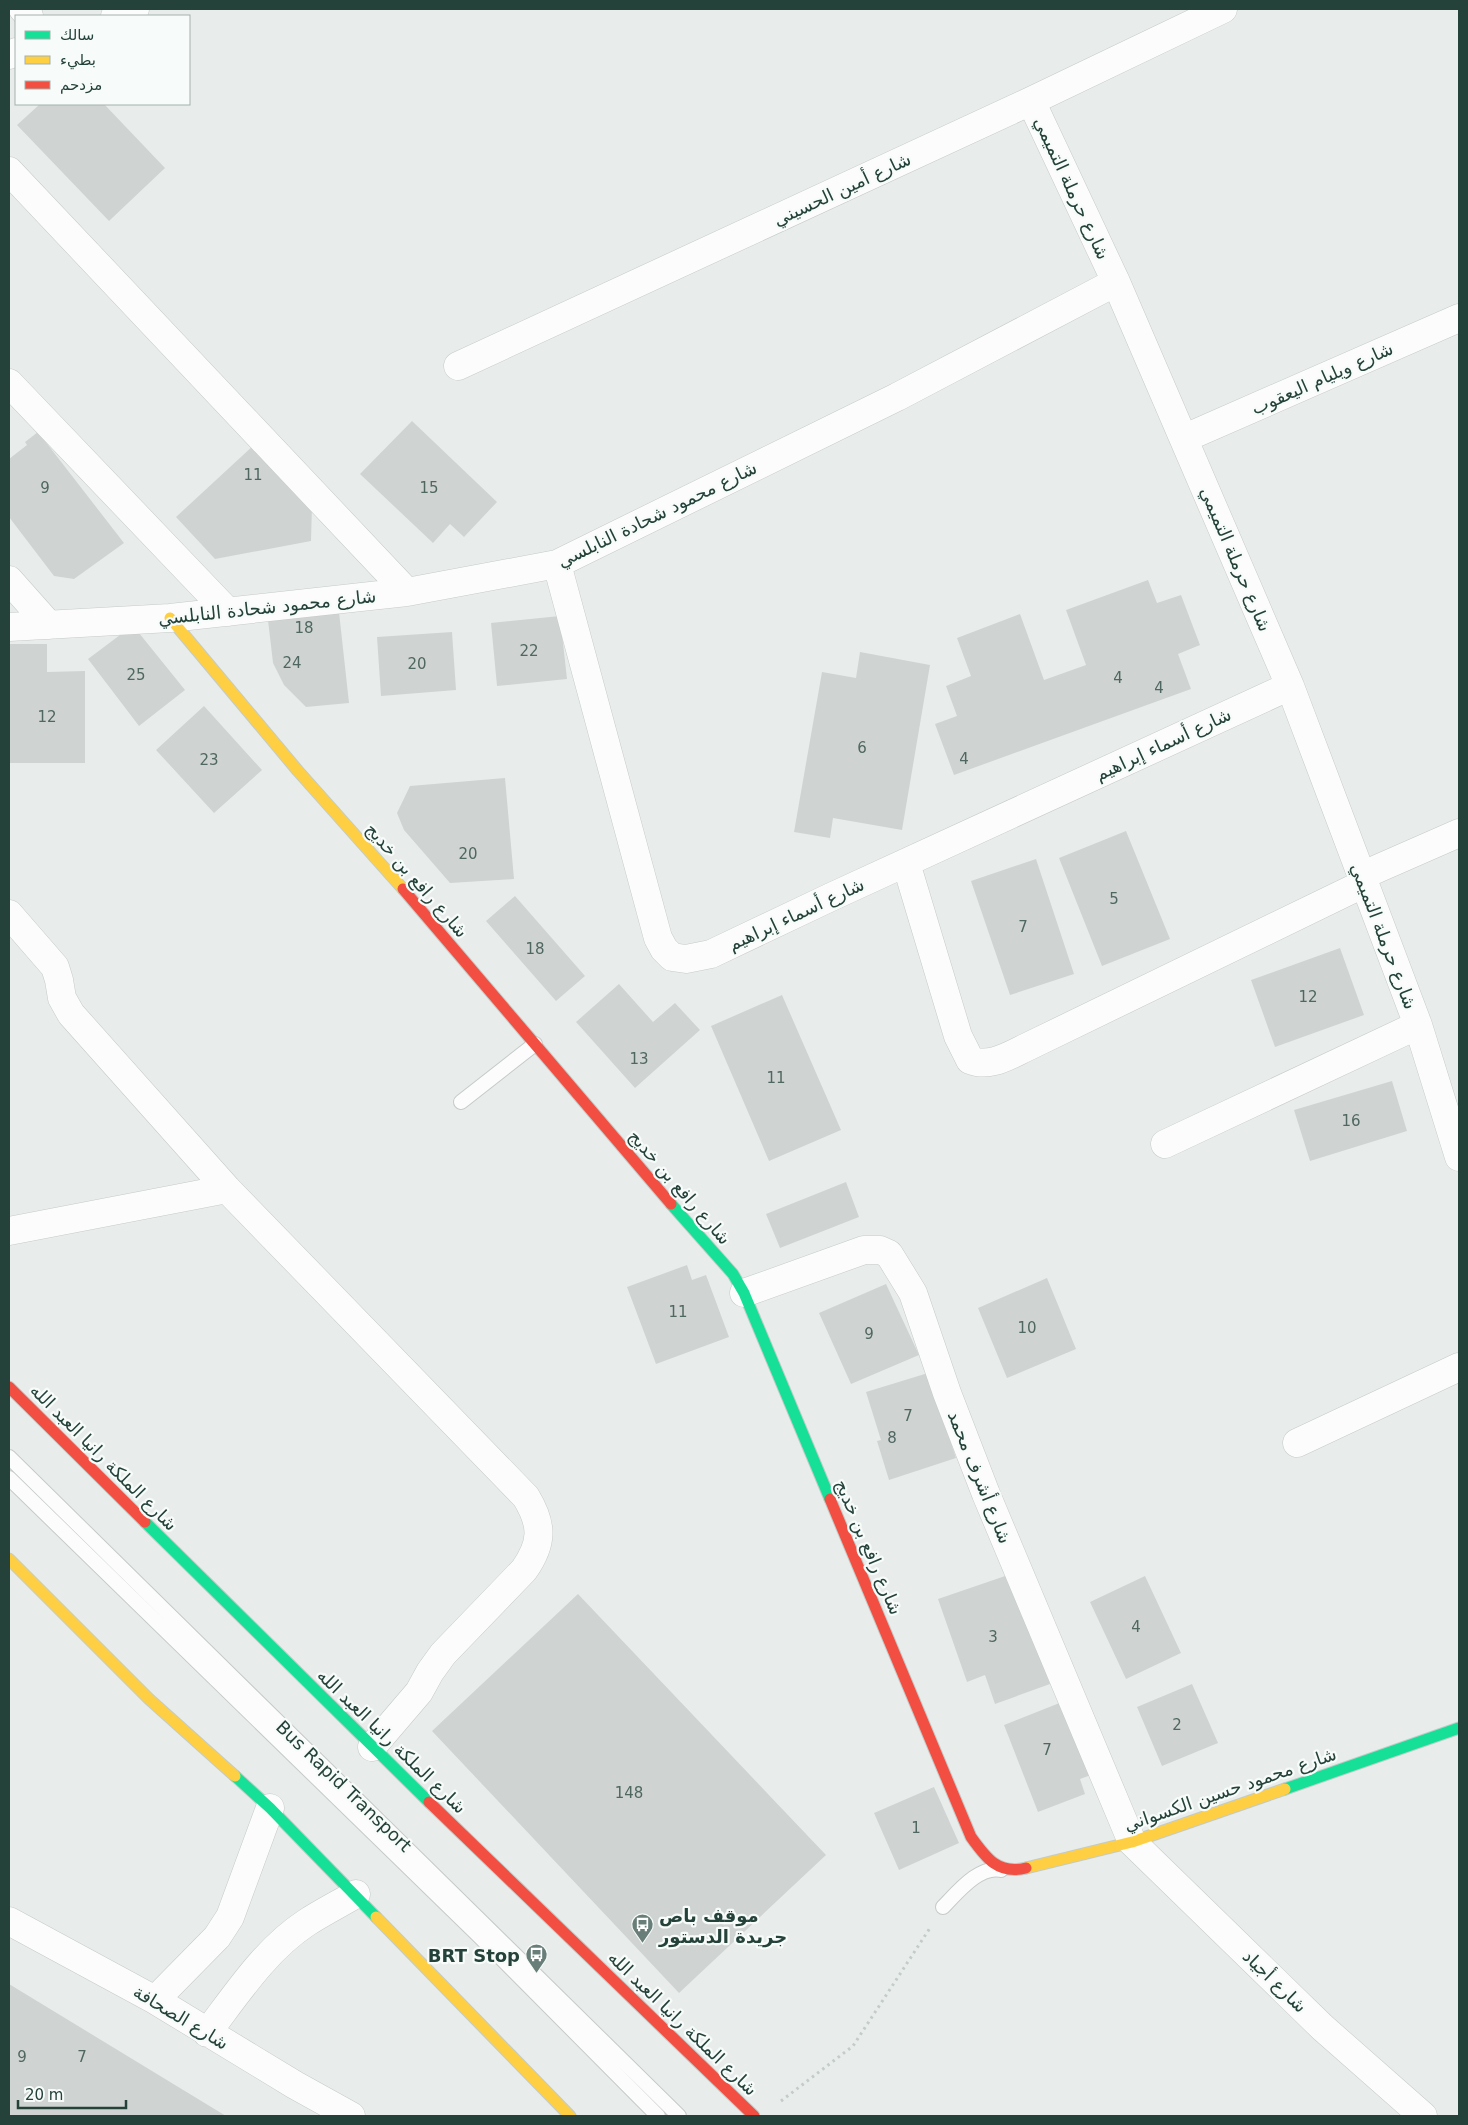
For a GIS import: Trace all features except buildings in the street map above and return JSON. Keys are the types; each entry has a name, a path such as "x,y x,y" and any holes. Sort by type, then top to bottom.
{"street":[{"path":"118,15 135,9"},
{"name":"شارع أمين الحسيني","path":"458,366 1032,101 1223,9"},
{"name":"شارع حرملة التميمي","path":"1032,101 1116,282 1185,438 1290,686 1418,1026 1459,1157"},
{"path":"9,171 407,592"},
{"name":"شارع محمود شحادة النابلسي","path":"9,627 170,618 407,592 557,564 897,397 1116,282"},
{"name":"شارع ويليام اليعقوب","path":"1185,438 1459,318"},
{"path":"9,383 228,612"},
{"name":"شارع أسماء إبراهيم","path":"557,564 658,938 664,949 672,957 686,959 711,954 1290,686"},
{"path":"9,580 49,625"},
{"name":"شارع رافع بن خديج","path":"170,618 298,771 400,886 685,1221 733,1274 744,1292 971,1837 980,1851 992,1863 1009,1871"},
{"path":"906,863 958,1036 970,1060 979,1064 990,1063 1027,1047 1459,833"},
{"path":"9,914 55,967 62,998 71,1014 228,1189 526,1497 534,1511 539,1526 538,1542 534,1557 524,1570 443,1654 419,1692 372,1747"},
{"name":"شارع حرملة التميمي","path":"1166,1144 1418,1026"},
{"path":"9,1231 228,1189"},
{"name":"شارع أشرف محمد","path":"744,1292 864,1250 885,1252 894,1260 913,1294 947,1393 986,1494 1132,1842"},
{"path":"1297,1443 1459,1367"},
{"name":"شارع الملكة رانيا العبد الله","path":"9,1388 372,1747 754,2116"},
{"path":"9,1559 149,1699 270,1808 356,1894 570,2116"},
{"name":"شارع محمود حسين الكسواني","path":"1009,1871 1132,1842 1459,1728"},
{"path":"155,2000 217,1937 230,1917 270,1808"},
{"name":"شارع أجياد","path":"1132,1842 1322,2027 1422,2116"},
{"path":"207,2032 252,1974 280,1944 305,1924 356,1894"},
{"name":"شارع الصحافة","path":"9,1921 155,2000 351,2116"}],"lane":[{"path":"461,1102 535,1044"},
{"name":"Bus Rapid Transport","path":"9,1456 679,2116"},
{"name":"Bus Rapid Transport","path":"9,1478 479,1936 658,2116"},
{"path":"943,1907 973,1877 997,1869 1009,1871"}],"path":[{"path":"799,2086 853,2046 943,1907"}],"traffic: fast":[{"path":"671,1204 733,1274 744,1293 830,1499"},
{"path":"145,1522 429,1802"},
{"path":"1285,1789 1459,1728"},
{"path":"235,1776 270,1808 376,1917"}],"traffic: slow":[{"path":"170,618 298,771 403,889"},
{"path":"9,1559 149,1699 235,1776"},
{"path":"1026,1868 1132,1842 1285,1789"},
{"path":"376,1917 570,2116"}],"traffic: jam":[{"path":"403,889 671,1204"},
{"path":"9,1387 145,1522"},
{"path":"830,1499 971,1837 982,1852 1000,1867 1016,1870 1026,1868"},
{"path":"429,1802 754,2116"}],"place":[{"name":"موقف باص جريدة الدستور","path":"643,1944"},
{"name":"BRT Stop","path":"536,1974"}]}
